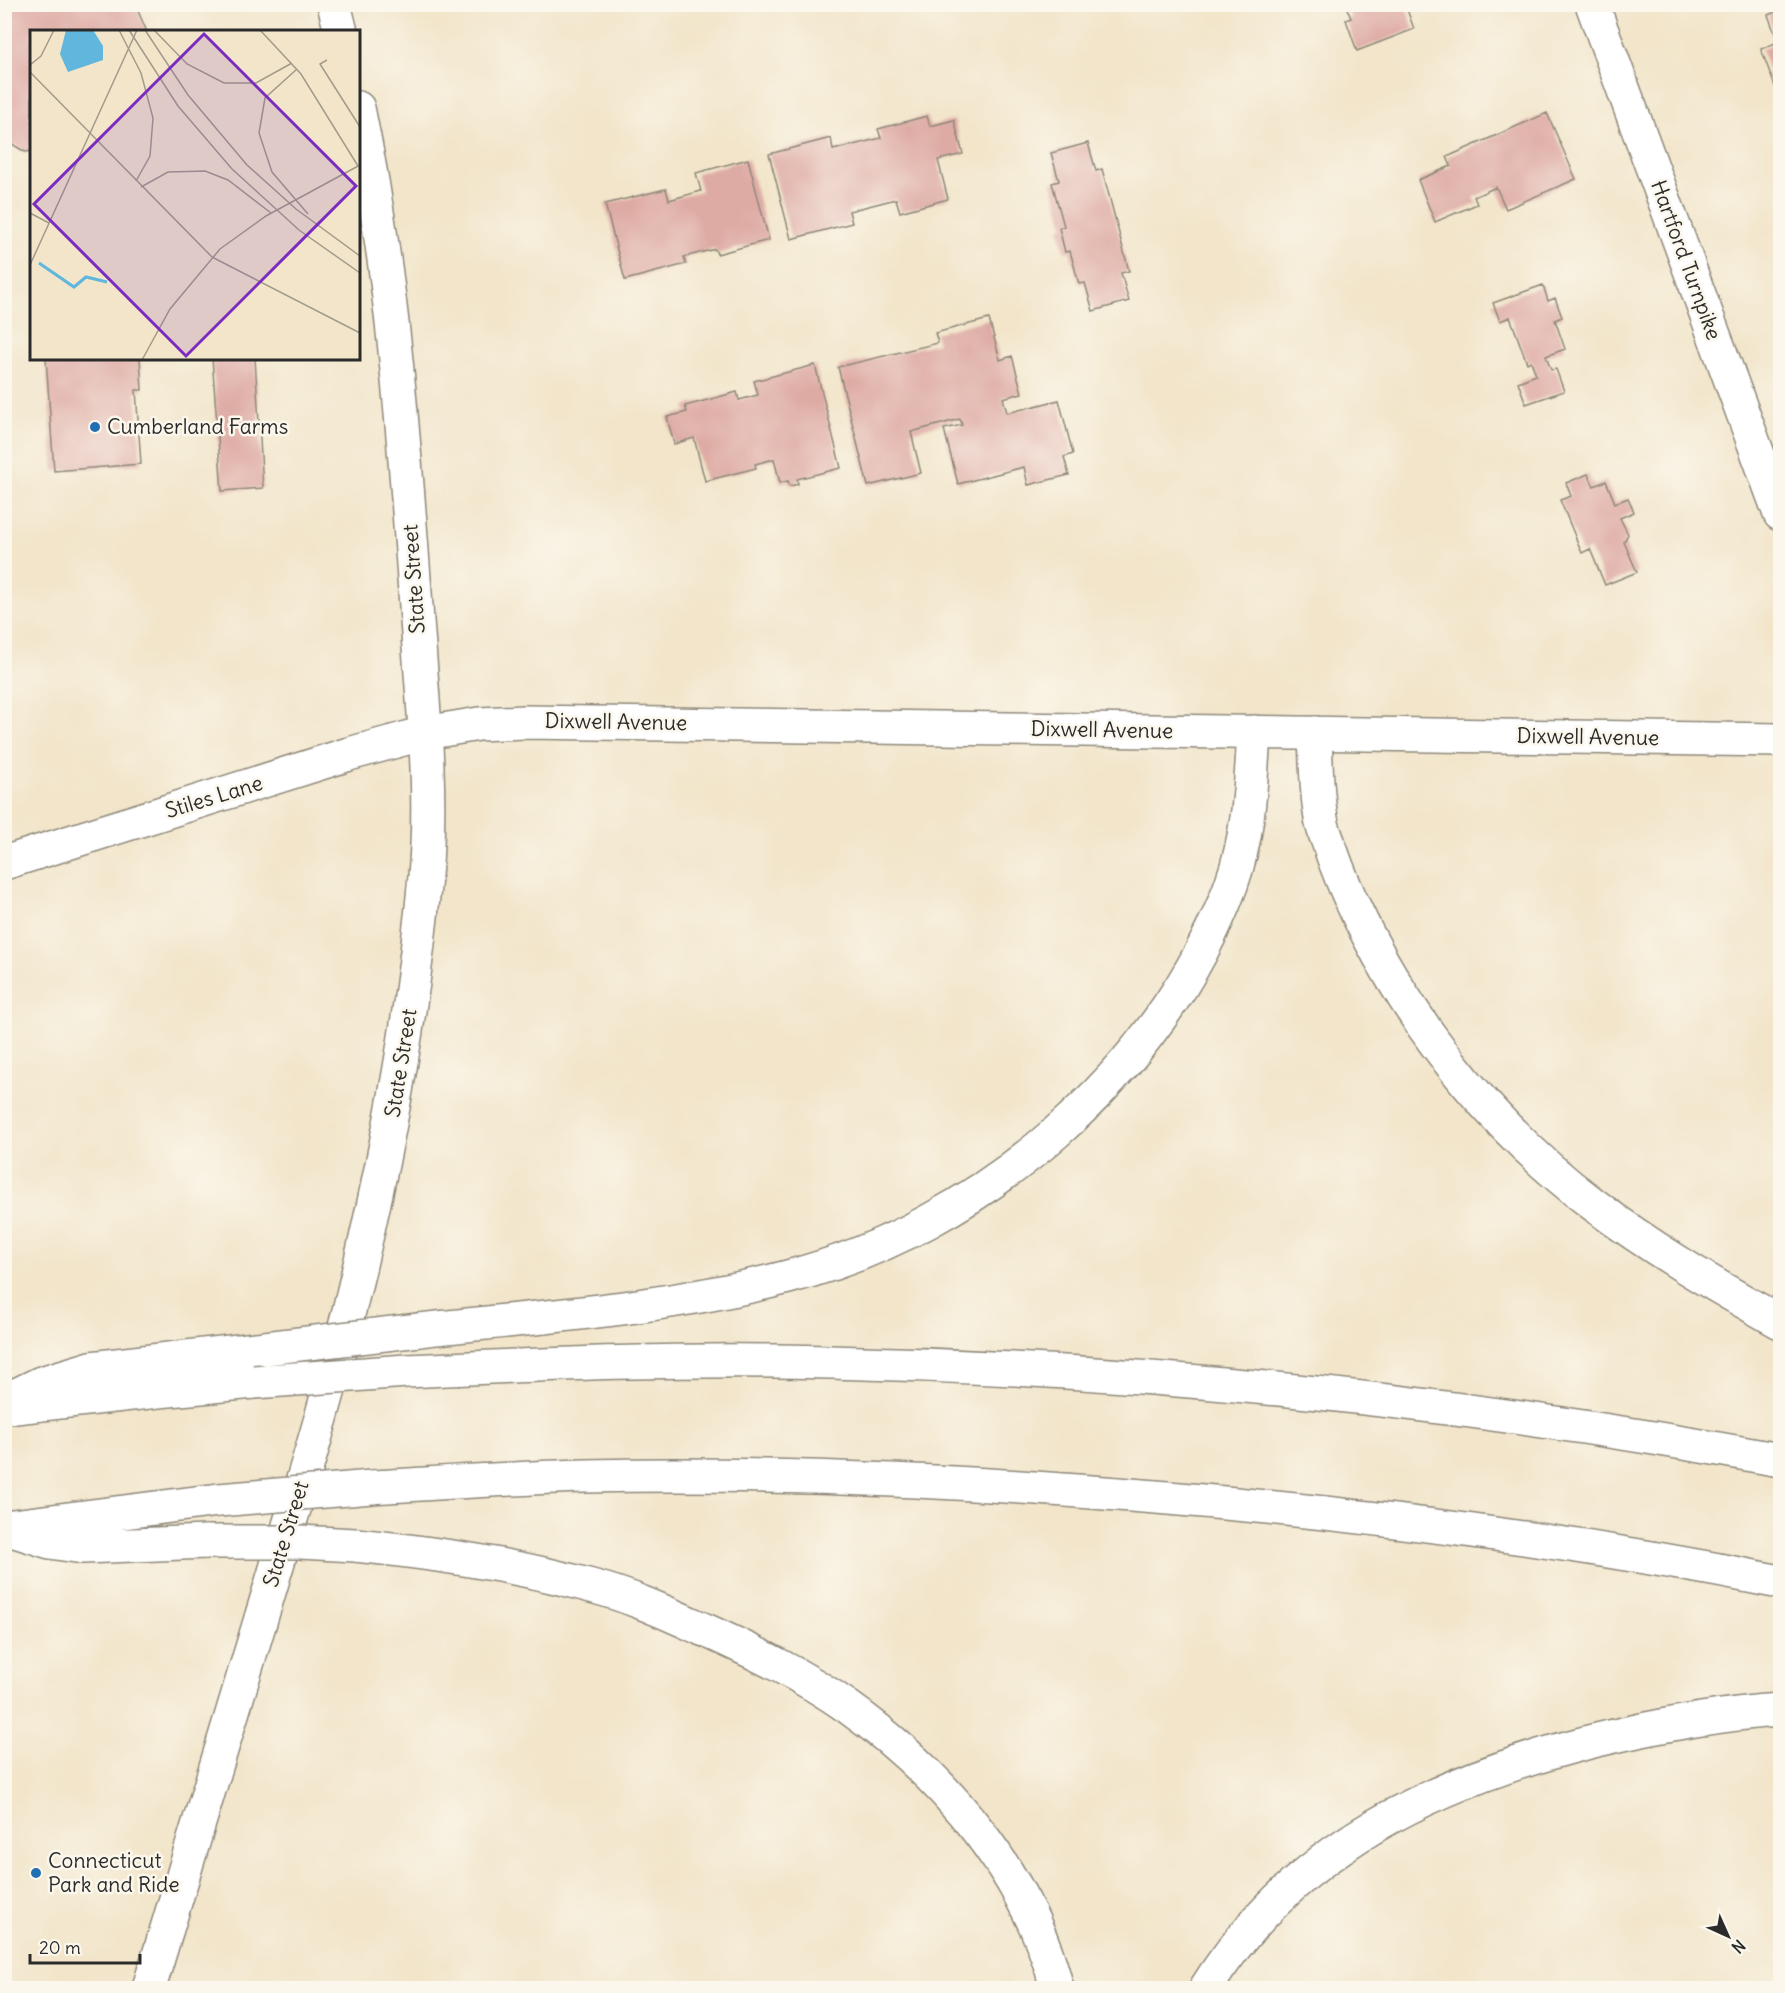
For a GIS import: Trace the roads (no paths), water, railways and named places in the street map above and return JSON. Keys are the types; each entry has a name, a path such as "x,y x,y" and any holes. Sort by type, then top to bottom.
{"main road":[{"path":"334,4 340,30"},
{"name":"Hartford Turnpike","path":"1592,4 1780,514"},
{"name":"State Street","path":"149,1989 318,1428 368,1232 397,1089 418,938 428,830 425,733 409,500 394,334 380,228 360,119"},
{"name":"Dixwell Avenue","path":"425,733 479,724 525,722 1780,740"},
{"path":"4,1401 40,1383 91,1368 681,1299 789,1277 845,1260 902,1236 946,1211 1008,1170 1070,1119 1105,1085 1144,1039 1186,978 1220,913 1234,874 1249,808 1254,732"},
{"path":"1315,732 1321,821 1344,883 1382,961 1403,997 1452,1064 1534,1155 1592,1203 1669,1257 1780,1322"},
{"name":"Stiles Lane","path":"4,863 350,754 425,733"},
{"path":"4,1408 254,1382 522,1365 681,1361 976,1366 1111,1374 1302,1391 1510,1415 1613,1430 1780,1460"},
{"path":"4,1527 219,1500 372,1487 523,1479 675,1475 866,1479 1071,1490 1219,1502 1400,1521 1632,1555 1780,1582"},
{"path":"4,1527 50,1542 83,1547 207,1542 300,1542 355,1545 447,1556 597,1587 632,1599 713,1634 815,1686 847,1707 880,1732 926,1774 971,1822 993,1852 1030,1913 1043,1942 1057,1989"},
{"path":"1206,1989 1251,1929 1299,1881 1350,1840 1406,1808 1480,1775 1566,1748 1670,1724 1780,1710"}],"place":[{"name":"Cumberland Farms","path":"95,427"},
{"name":"Connecticut Park and Ride","path":"36,1873"}]}
